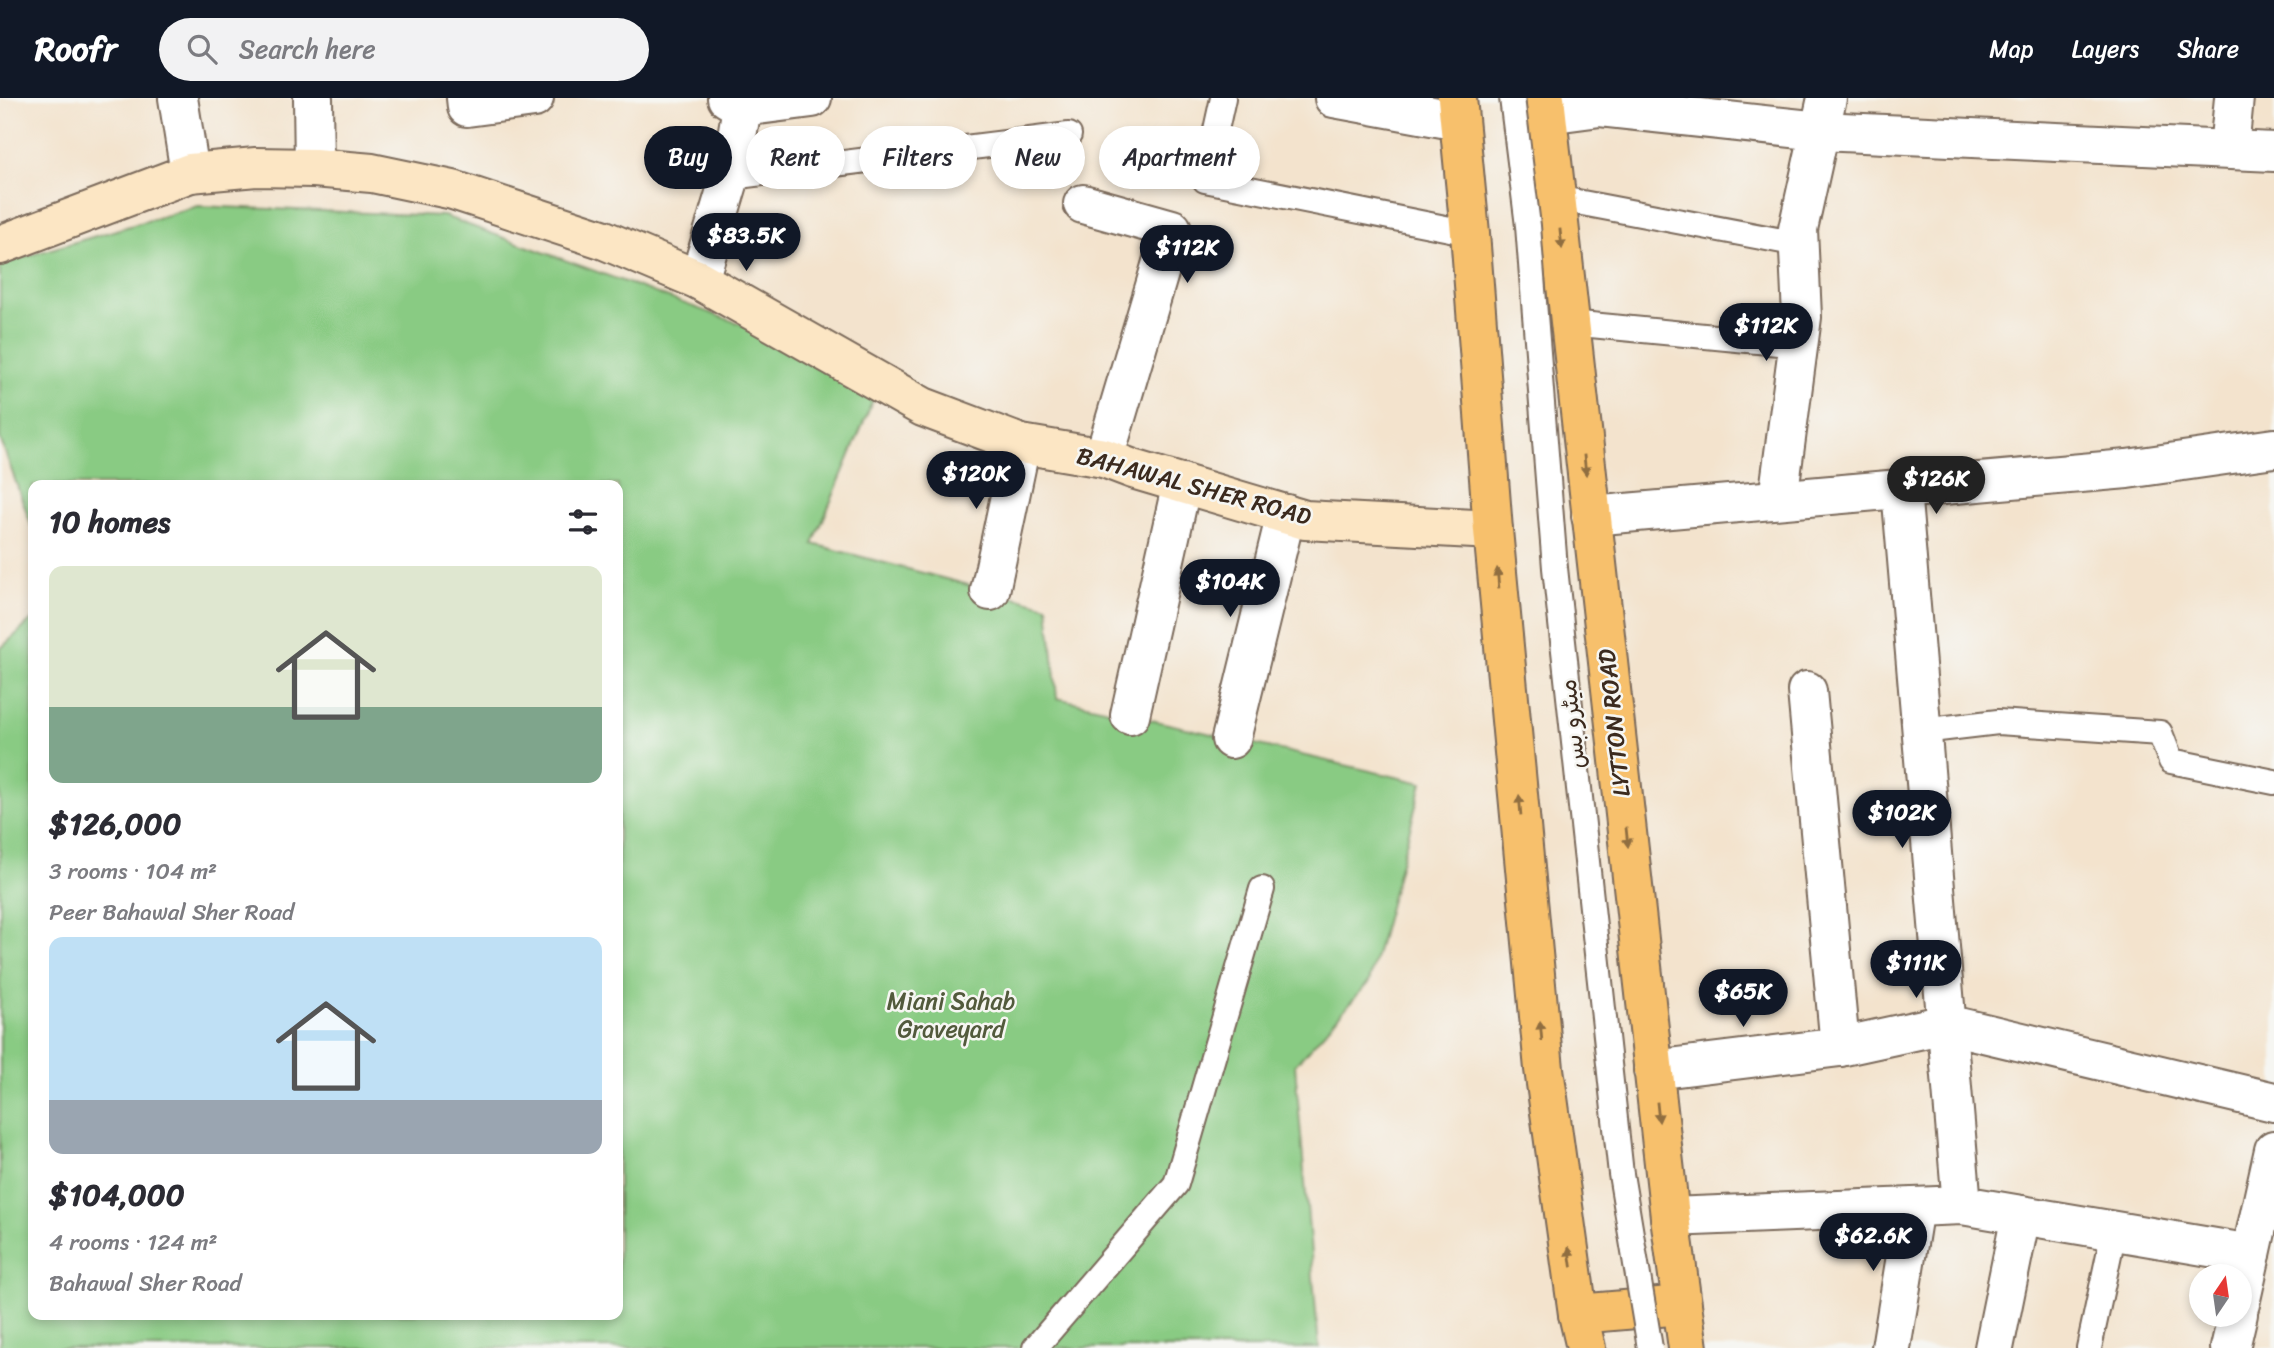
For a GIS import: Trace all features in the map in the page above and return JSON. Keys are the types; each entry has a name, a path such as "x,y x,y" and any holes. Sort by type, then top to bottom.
{"main road":[{"name":"LYTTON ROAD","path":"1546,106 1653,1070 1688,1348"},
{"path":"1458,109 1471,233 1493,530 1544,1069 1582,1331 1682,1305"}],"street":[{"path":"178,98 190,173"},
{"path":"313,98 314,168"},
{"path":"466,98 467,107 534,98"},
{"path":"732,155 737,101 812,98"},
{"path":"1334,98 1458,109"},
{"path":"2229,149 2234,98"},
{"path":"1546,106 1601,102 1824,114 2274,152"},
{"path":"1779,499 1802,317 1798,229 1824,114"},
{"name":"BAHAWAL SHER ROAD","path":"0,245 190,173 256,167 372,173 453,190 602,239 699,280 923,407 1021,444 1104,458 1305,520 1493,530"},
{"path":"699,280 726,189"},
{"path":"1083,204 1172,229 1104,458"},
{"path":"990,591 1021,444"},
{"path":"1591,516 2127,470 2274,448"},
{"path":"1130,715 1182,483"},
{"path":"1901,489 1962,1205"},
{"path":"1231,738 1286,514"},
{"path":"1807,691 1840,1047"},
{"path":"1653,1070 1840,1047 1946,1024 2274,1102"},
{"path":"2249,1264 2274,1150"},
{"path":"1670,1217 1962,1205 2251,1254"},
{"path":"1891,1348 1914,1207"},
{"path":"1994,1348 2021,1215"},
{"path":"2230,1348 2235,1327"}],"lane":[{"path":"1223,98 1205,180 1471,233"},
{"name":"میٹرو بس","path":"1512,98 1528,226 1555,568 1621,1174 1650,1348"},
{"path":"732,177 991,145"},
{"path":"1556,198 1798,244"},
{"path":"1570,323 1798,345"},
{"path":"1922,731 1998,722 2160,733 2171,761 2274,782"},
{"path":"1035,1348 1176,1184 1262,889"},
{"path":"2089,1348 2114,1231"}],"green space":[{"name":"Miani Sahab Graveyard","path":"198,206 444,216 883,376 813,544 1048,606 1057,698 1422,783 1369,982 1295,1065 1319,1348 0,1348 0,649 28,624 28,1320 623,1320 623,480 28,480 28,516 0,438 0,264"}]}
